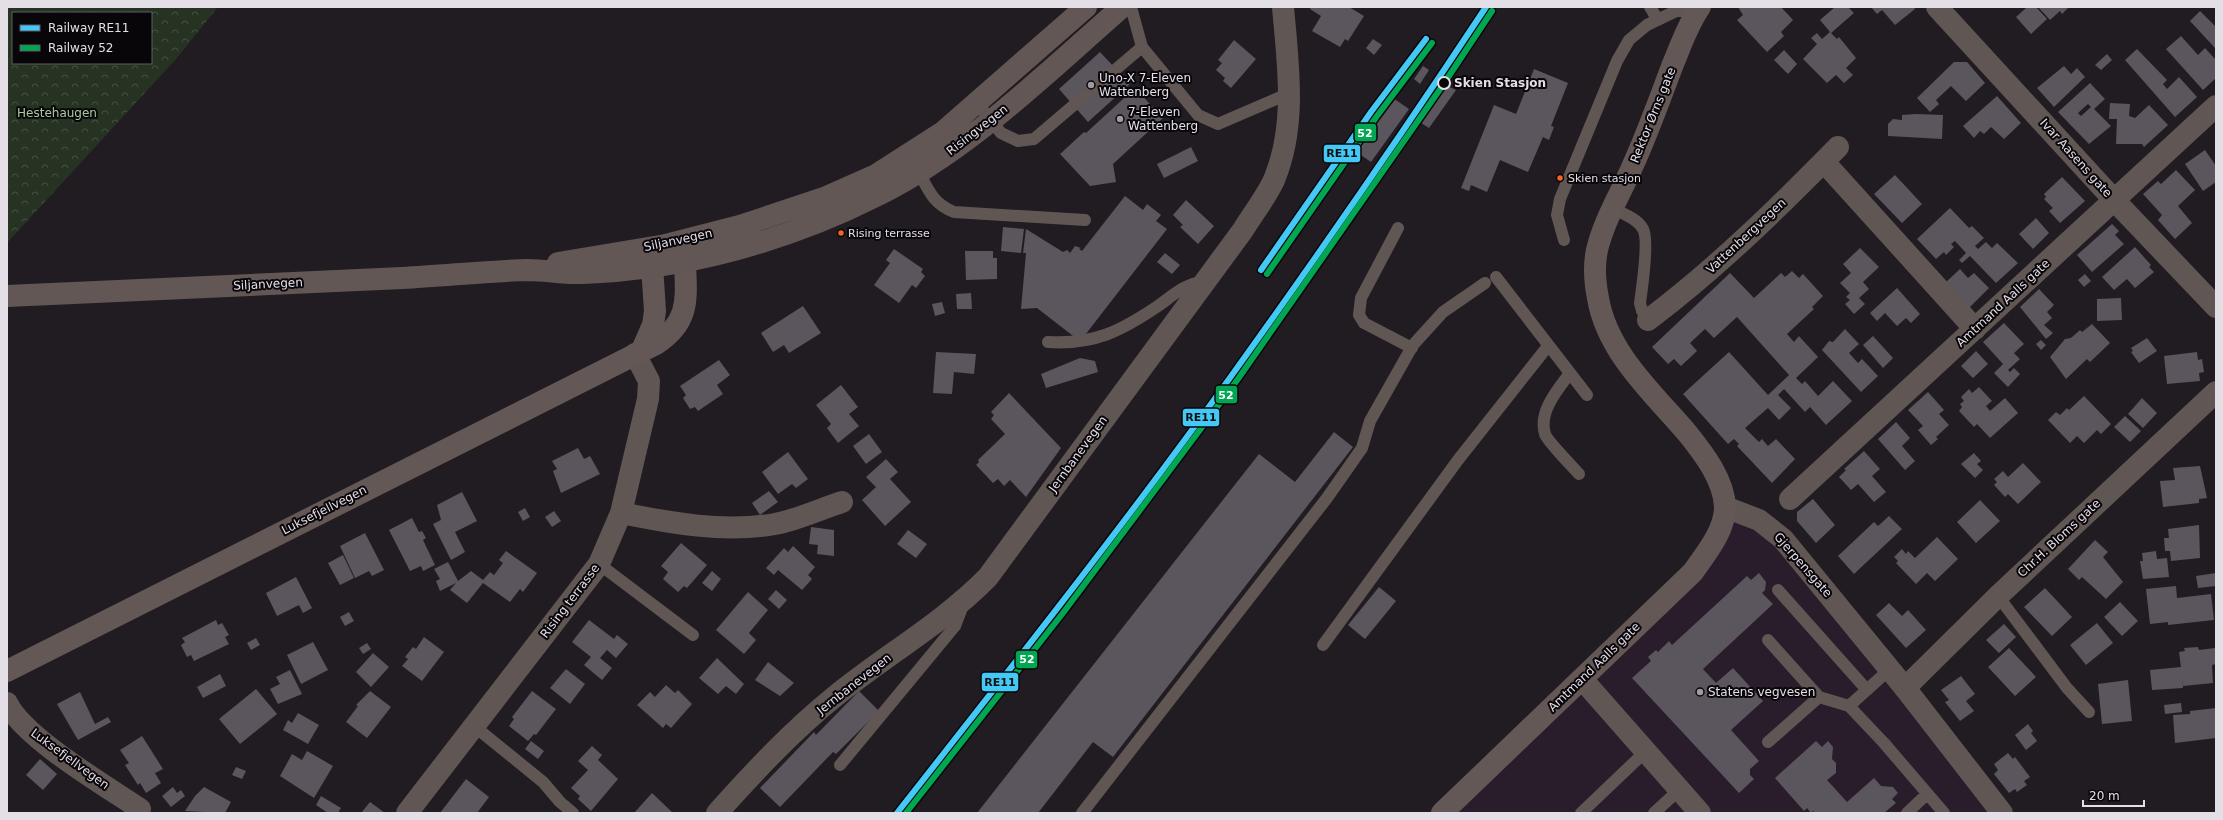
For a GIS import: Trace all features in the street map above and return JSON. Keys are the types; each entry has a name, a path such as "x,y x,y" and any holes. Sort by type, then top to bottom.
{"main road":[{"name":"Risingvegen","path":"813,225 876,196 913,163 943,132 1086,7"},
{"name":"Risingvegen","path":"824,198 876,175 955,149 991,121 1122,7"},
{"name":"Rektor Ørns gate","path":"1699,9 1685,34 1634,165 1612,208 1596,252 1596,277 1598,299 1614,340 1624,359 1704,454 1716,477 1725,507"},
{"name":"Siljanvegen","path":"530,270 576,259 666,245 740,226 824,198"},
{"name":"Siljanvegen","path":"7,296 436,277 530,270 580,274 684,261 755,244 813,225"},
{"path":"638,352 653,325 655,311 652,266 666,245 684,261"},
{"name":"Luksefjellvegen","path":"7,671 666,337 674,330 686,300 684,261"},
{"name":"Amtmand Aalls gate","path":"1442,813 1693,572 1711,546 1721,527 1725,507"}],"street":[{"name":"Jernbanevegen","path":"717,813 792,735 833,698 965,600 988,577 1203,282 1243,230 1273,181 1285,141 1290,93 1283,7"},
{"name":"Ivar Aasens gate","path":"1937,7 2115,201 2216,307"},
{"name":"Amtmand Aalls gate","path":"1790,499 2115,201 2216,106"},
{"name":"Vattenbergvegen","path":"1648,320 1682,294 1726,256 1831,155 1975,329"},
{"name":"Rising terrasse","path":"407,813 599,564 621,513 648,399 649,381 638,352"},
{"name":"Chr.H. Bloms gate","path":"1905,688 1998,596 2216,392"},
{"path":"621,513 677,524 739,528 776,524 842,502"},
{"name":"Gjerpensgate","path":"1725,507 1759,520 1783,539 1890,669 2002,813"},
{"path":"1582,679 1700,813"},
{"name":"Luksefjellvegen","path":"7,703 18,719 59,754 142,812"}],"lane":[{"path":"1131,7 1142,47 1198,116 1218,124 1290,93"},
{"path":"1650,7 1658,20"},
{"path":"1564,240 1557,215 1560,199 1617,61 1629,40 1647,25 1676,11 1699,9"},
{"path":"977,103 1001,133 1018,141 1034,139 1142,47"},
{"path":"913,163 929,194 941,207 954,212 1085,220"},
{"path":"1612,208 1634,220 1644,230 1645,241 1640,303 1642,312 1648,320"},
{"path":"1398,228 1361,298 1360,315 1364,322 1412,348"},
{"path":"1496,277 1587,395"},
{"path":"1048,342 1084,342 1110,334 1137,320 1186,287 1195,282 1203,282"},
{"path":"1082,813 1327,498 1362,448 1370,421 1412,348 1443,312 1485,284"},
{"path":"1322,645 1458,460 1548,346"},
{"path":"1570,373 1551,399 1543,423 1545,435 1579,474"},
{"path":"599,564 693,635"},
{"path":"1778,590 1867,690"},
{"path":"1998,596 2067,688 2089,712"},
{"path":"840,766 955,626 965,600"},
{"path":"1768,640 1819,697 1849,706 1884,743 1944,813"},
{"path":"1849,706 1890,669"},
{"path":"1768,742 1819,697"},
{"path":"474,726 543,782 560,802 573,813"},
{"path":"1581,813 1646,752"},
{"path":"1654,813 1679,790"},
{"path":"1906,813 1927,794"}],"shaded area":[{"path":"1725,507 1759,520 2002,813 1442,813 1693,572"}],"green space":[{"name":"Hestehaugen","path":"7,7 218,7 176,59 7,243"}],"building":[{"path":"1311,7 1349,7 1364,16 1348,41 1345,39 1340,47 1312,31 1321,16 1310,9"},
{"path":"1738,7 1781,7 1793,20 1781,32 1784,36 1767,52 1737,20 1743,15"},
{"path":"1835,7 1848,7 1854,13 1831,33 1837,39 1839,37 1856,58 1846,68 1853,75 1844,83 1836,75 1827,83 1803,59 1817,44 1811,38 1817,33 1822,39 1830,32 1820,20"},
{"path":"1871,7 1914,7 1915,9 1895,25 1882,10 1877,14"},
{"path":"2027,7 2036,7 2047,19 2031,34 2016,17"},
{"path":"2038,7 2069,7 2062,14 2060,11 2050,20"},
{"path":"2200,11 2216,27 2215,48 2190,21"},
{"path":"2181,36 2198,55 2205,48 2216,60 2216,78 2203,90 2166,49"},
{"path":"1373,39 1382,45 1374,55 1366,48"},
{"path":"1234,40 1256,59 1231,88 1223,81 1225,78 1216,70 1222,63 1218,60"},
{"path":"2137,49 2167,80 2163,84 2167,89 2179,77 2197,97 2175,117 2125,60"},
{"path":"1784,50 1797,64 1788,74 1774,60"},
{"path":"1100,52 1130,84 1088,122 1059,89"},
{"path":"2107,54 2112,60 2101,70 2095,65"},
{"path":"1954,62 1967,62 1985,83 1966,101 1951,86 1936,100 1939,104 1930,112 1917,98"},
{"path":"1423,66 1429,70 1420,84 1414,79"},
{"path":"2064,66 2071,74 2077,68 2085,77 2054,107 2037,88"},
{"name":"Skien Stasjon","path":"1534,69 1568,83 1551,126 1554,127 1549,140 1543,137 1528,172 1500,160 1487,192 1471,185 1469,191 1461,188 1494,105 1516,114"},
{"path":"2090,83 2105,99 2094,109 2111,126 2089,144 2058,112","holes":["2088,104 2091,107 2081,116 2078,113"]},
{"path":"1443,84 1456,90 1429,128 1418,121"},
{"path":"1135,88 1163,118 1113,164 1116,182 1090,186 1060,154 1084,132 1086,133"},
{"path":"1997,96 2021,123 2004,139 1991,127 1984,134 1980,131 1974,138 1963,126"},
{"path":"1393,98 1409,109 1371,162 1355,151"},
{"path":"2110,103 2130,104 2129,116 2135,118 2149,105 2168,125 2144,147 2142,144 2116,144 2117,119 2109,119"},
{"path":"1902,115 1943,115 1942,139 1888,136 1888,124 1893,119 1902,120"},
{"path":"1191,147 1198,161 1164,178 1157,164"},
{"path":"2205,150 2216,166 2216,182 2203,191 2185,164"},
{"path":"2176,170 2195,190 2178,206 2192,223 2175,239 2158,220 2162,215 2143,194 2158,181 2161,184"},
{"path":"1895,175 1922,204 1902,223 1874,194"},
{"path":"2062,177 2085,201 2060,223 2049,211 2053,208 2044,199 2046,197 2044,194"},
{"path":"1125,196 1143,210 1147,204 1161,215 1156,221 1167,229 1082,339 1077,339 1037,308 1021,309 1026,253 1023,253 1026,229 1063,252 1067,250 1070,253 1075,246 1081,248 1079,249 1082,251"},
{"path":"1186,200 1214,226 1198,244 1180,227 1183,225 1173,215"},
{"path":"1950,208 1969,228 1972,226 1984,238 1975,246 1978,249 1986,242 1992,248 1997,243 2018,263 1996,283 1970,256 1962,263 1959,260 1966,253 1955,241 1951,244 1954,247 1946,255 1944,252 1936,259 1917,239"},
{"path":"2036,218 2049,233 2033,249 2019,234"},
{"path":"2112,224 2119,231 2115,235 2124,244 2092,272 2077,255"},
{"path":"1003,227 1024,229 1021,253 1001,251"},
{"path":"2135,247 2151,265 2149,267 2154,272 2135,288 2127,279 2114,290 2102,277"},
{"path":"1860,248 1879,267 1863,282 1869,289 1859,298 1865,304 1854,314 1845,304 1850,300 1846,297 1850,293 1840,283 1851,273 1843,264"},
{"path":"894,249 923,269 921,272 925,276 916,288 912,285 899,303 874,285 890,263 886,260"},
{"path":"965,251 993,251 993,258 997,258 997,279 966,280"},
{"path":"1165,253 1180,265 1172,274 1157,262"},
{"path":"1960,269 1968,278 1974,273 1989,288 1969,308 1945,283"},
{"path":"1792,271 1799,278 1803,274 1823,296 1812,307 1814,309 1787,334 1794,342 1799,336 1818,357 1796,378 1802,384 1805,381 1818,396 1833,381 1852,401 1826,425 1810,407 1805,412 1784,389 1778,395 1791,408 1779,420 1768,408 1745,428 1759,442 1762,439 1768,446 1776,439 1795,459 1772,483 1737,446 1739,444 1734,439 1728,444 1683,394 1729,352 1768,395 1789,375 1737,317 1714,338 1705,329 1690,343 1697,351 1681,366 1674,359 1668,364 1652,347 1730,273 1754,298 1781,273 1785,277"},
{"path":"2085,274 2091,281 2084,287 2078,280"},
{"path":"1897,288 1920,314 1911,323 1906,318 1897,326 1885,313 1877,321 1870,313"},
{"path":"2039,289 2054,305 2047,312 2052,318 2044,325 2053,333 2046,339 2020,307"},
{"path":"971,293 972,309 957,309 956,294"},
{"path":"2121,298 2122,320 2097,321 2097,299"},
{"path":"942,302 945,313 935,316 932,304"},
{"path":"803,306 821,333 789,353 784,345 773,352 761,333"},
{"path":"2004,323 2024,344 2014,353 2020,359 2008,370 2010,372 2014,368 2020,374 2008,387 1994,373 2003,364 1983,342"},
{"path":"2092,324 2110,343 2090,362 2087,359 2066,379 2050,357 2065,339 2071,338 2080,330 2082,332"},
{"path":"1845,329 1859,344 1849,353 1858,363 1862,359 1878,376 1861,392 1822,350 1829,341 1833,342"},
{"path":"1873,336 1893,358 1883,368 1863,345"},
{"path":"2147,338 2157,351 2139,363 2131,352 2133,351 2131,348"},
{"path":"2041,340 2046,345 2041,350 2036,344"},
{"path":"1976,351 1988,364 1973,378 1961,366"},
{"path":"936,352 976,354 974,374 954,372 952,394 933,393"},
{"path":"2197,352 2198,360 2202,359 2204,372 2199,373 2200,381 2167,384 2164,356"},
{"path":"1080,358 1095,361 1098,372 1046,388 1041,374"},
{"path":"719,360 730,375 717,385 723,394 698,411 695,407 690,409 683,398 686,395 680,386"},
{"path":"841,385 858,407 849,414 859,426 838,443 827,428 831,424 816,405"},
{"path":"1979,387 1992,401 1986,406 1990,411 2005,398 2018,413 1990,438 1977,424 1974,427 1959,411 1962,407 1960,404 1964,401 1961,397 1969,389 1972,393"},
{"path":"1928,392 1944,410 1939,414 1949,425 1936,437 1938,439 1931,445 1918,430 1923,426 1908,410"},
{"path":"1009,393 1061,448 1026,497 1010,480 1004,486 998,479 993,483 976,465 979,462 978,460 1005,434 991,419 994,415 991,412"},
{"path":"2084,396 2111,424 2101,434 2097,430 2084,443 2077,436 2070,443 2048,420 2056,412 2060,415 2067,408 2069,410"},
{"path":"2142,398 2157,413 2143,428 2128,414"},
{"path":"2125,416 2141,431 2130,442 2114,427"},
{"path":"1896,422 1910,438 1902,446 1915,461 1905,470 1878,439"},
{"path":"1334,432 1353,447 1113,757 1093,742 1038,813 977,813 1259,454 1295,482"},
{"path":"869,434 882,452 866,464 853,446"},
{"path":"578,448 584,459 590,456 600,474 561,493 553,471 557,469 552,461"},
{"path":"1864,451 1880,469 1872,476 1886,492 1874,502 1858,484 1851,490 1839,477 1846,470 1844,469"},
{"path":"788,452 808,479 796,488 792,484 778,494 762,472"},
{"path":"1974,453 1981,461 1977,464 1983,470 1975,478 1961,464"},
{"path":"886,459 898,472 890,479 911,502 885,526 862,500 876,487 866,477"},
{"path":"2023,463 2041,482 2018,504 2008,494 2005,497 1994,485 1997,482 1994,479 2003,471 2008,477"},
{"path":"2200,466 2207,498 2199,499 2199,503 2163,507 2160,481 2175,480 2173,468"},
{"path":"769,491 778,502 760,515 752,503"},
{"path":"462,492 477,521 455,532 465,552 451,560 433,524 441,520 437,505"},
{"path":"1813,499 1835,525 1816,543 1797,521 1797,512"},
{"path":"1980,500 2000,521 1976,543 1957,522"},
{"path":"525,508 530,517 523,521 518,512"},
{"path":"554,511 561,521 552,527 545,517"},
{"path":"1889,516 1902,529 1854,574 1838,556 1874,522 1878,526"},
{"path":"412,518 419,532 422,531 426,538 423,540 435,565 423,571 421,566 410,571 389,530"},
{"path":"2199,525 2200,558 2171,561 2170,551 2165,551 2164,538 2169,538 2168,529"},
{"path":"811,527 834,530 834,556 817,554 818,545 809,544"},
{"path":"908,530 927,544 916,558 897,544"},
{"path":"365,533 384,570 372,576 369,571 355,578 340,546"},
{"path":"1937,537 1958,559 1935,581 1927,573 1916,584 1896,563 1898,561 1894,557 1902,549 1906,554 1908,551 1915,558"},
{"path":"2095,540 2108,552 2103,557 2123,582 2106,599 2082,577 2079,580 2068,569"},
{"path":"681,543 707,565 687,588 684,586 678,592 663,579 668,572 661,566"},
{"path":"793,546 815,567 808,575 812,579 802,590 778,570 774,575 766,568 784,548 788,552"},
{"path":"506,551 537,573 523,592 520,589 510,602 483,583 467,603 450,590 456,583 440,591 436,581 440,579 434,569 448,562 458,581 471,571 483,580 490,572 494,575 503,563 499,560"},
{"path":"2156,551 2157,559 2167,558 2169,577 2143,579 2140,561 2143,561 2142,553"},
{"path":"343,555 354,578 340,585 328,563"},
{"path":"712,571 721,579 712,591 702,583"},
{"name":"Statens vegvesen","path":"1759,573 1766,582 1765,590 1762,593 1773,604 1703,669 1716,683 1733,668 1763,701 1731,730 1759,761 1750,769 1750,775 1754,779 1739,793 1632,678 1651,661 1648,657 1656,650 1658,652 1669,641 1672,645 1747,576 1751,580"},
{"path":"2216,573 2216,586 2198,588 2196,576"},
{"path":"296,577 312,608 303,613 299,605 277,616 266,593"},
{"path":"2176,586 2177,598 2211,594 2214,620 2168,625 2168,622 2150,624 2146,589"},
{"path":"1379,587 1396,601 1365,639 1348,625"},
{"path":"2045,588 2072,617 2052,636 2024,607"},
{"path":"776,590 787,600 779,609 768,599"},
{"path":"748,592 768,610 749,633 756,640 744,654 716,630"},
{"path":"2120,602 2138,621 2122,636 2104,617"},
{"path":"1889,603 1902,616 1908,610 1926,630 1906,648 1876,615"},
{"path":"349,612 354,621 345,626 340,617"},
{"path":"216,620 218,625 222,623 229,635 225,637 229,644 194,661 191,655 187,657 181,645 185,642 182,638"},
{"path":"589,620 614,639 617,635 628,644 616,658 607,650 600,658 612,668 602,680 584,665 591,657 572,642"},
{"path":"2097,623 2113,643 2086,665 2070,645"},
{"path":"2004,624 2016,637 1999,653 1986,640"},
{"path":"424,637 444,652 422,681 402,666 408,659 405,657 413,647 416,649"},
{"path":"256,638 260,645 251,650 247,643"},
{"path":"313,642 328,670 301,684 287,655"},
{"path":"367,643 371,649 363,654 359,648"},
{"path":"2198,647 2199,650 2215,648 2216,664 2212,665 2213,683 2183,686 2182,674 2183,688 2152,690 2150,670 2181,667 2179,652 2185,651 2184,648"},
{"path":"2009,648 2036,677 2015,696 1988,667"},
{"path":"373,653 389,667 371,687 356,672"},
{"path":"717,658 744,684 736,694 726,686 718,694 699,678"},
{"path":"768,662 794,683 780,696 755,680"},
{"path":"566,669 585,684 570,704 550,688"},
{"path":"290,670 302,694 278,704 270,689 280,684 276,677"},
{"path":"220,674 226,686 203,698 197,687"},
{"path":"1961,676 1975,694 1966,701 1974,711 1960,721 1945,702 1949,700 1941,690"},
{"path":"2128,680 2132,721 2102,724 2098,684"},
{"path":"666,685 675,693 678,690 692,704 671,728 666,724 663,728 637,705 650,692 655,697"},
{"path":"256,689 277,714 240,744 219,719"},
{"path":"370,691 391,707 367,738 346,722 358,706 356,705"},
{"path":"532,691 556,709 536,735 534,734 528,741 509,726 514,719 512,717"},
{"path":"859,691 879,711 836,754 833,752 780,807 760,788 814,732 816,735"},
{"path":"80,692 95,724 108,717 111,722 78,740 57,704"},
{"path":"2181,703 2182,712 2165,714 2164,705"},
{"path":"2216,708 2216,738 2175,743 2173,715 2190,714 2190,711"},
{"path":"298,713 319,725 308,744 283,730 288,720 292,723"},
{"path":"2028,724 2033,731 2031,733 2037,741 2026,750 2015,735"},
{"path":"142,736 163,769 155,773 161,783 146,793 140,783 138,785 125,765 129,763 120,750"},
{"path":"531,741 544,751 538,759 525,749"},
{"path":"1816,741 1822,747 1828,741 1833,747 1832,759 1836,763 1836,773 1827,780 1847,802 1874,778 1881,786 1893,787 1898,793 1892,799 1896,803 1884,813 1816,813 1813,811 1811,813 1807,808 1804,811 1775,778"},
{"path":"592,746 602,755 598,760 618,779 591,811 578,799 580,796 571,788 588,770 578,761"},
{"path":"307,751 333,766 314,798 280,776 292,754 302,760"},
{"path":"2008,753 2013,759 2015,757 2030,777 2024,781 2027,785 2017,792 2015,789 2009,793 1994,774 1998,770 1994,764"},
{"path":"40,759 57,774 43,790 26,775"},
{"path":"236,767 246,771 242,779 232,775"},
{"path":"466,779 489,797 477,813 440,813"},
{"path":"173,787 177,793 181,790 185,796 171,807 162,796"},
{"path":"204,787 231,802 225,813 185,811 195,796"},
{"path":"652,793 672,812 634,813"},
{"path":"321,796 341,808 338,813 328,813 316,805"},
{"path":"370,802 385,813 361,813"}],"rail line":[{"name":"RE11","path":"897,813 1067,596 1192,431 1329,238 1486,7"},
{"name":"52","path":"906,813 1063,613 1238,379 1443,85 1492,11"},
{"name":"RE11","path":"1261,270 1371,112 1426,39"},
{"name":"52","path":"1267,274 1377,116 1432,43"}],"place":[{"name":"Skien Stasjon","path":"1444,83"},
{"name":"Uno-X 7-Eleven Wattenberg","path":"1091,85"},
{"name":"7-Eleven Wattenberg","path":"1120,119"},
{"name":"Skien stasjon","path":"1560,178"},
{"name":"Rising terrasse","path":"841,233"},
{"name":"Statens vegvesen","path":"1700,692"}]}
